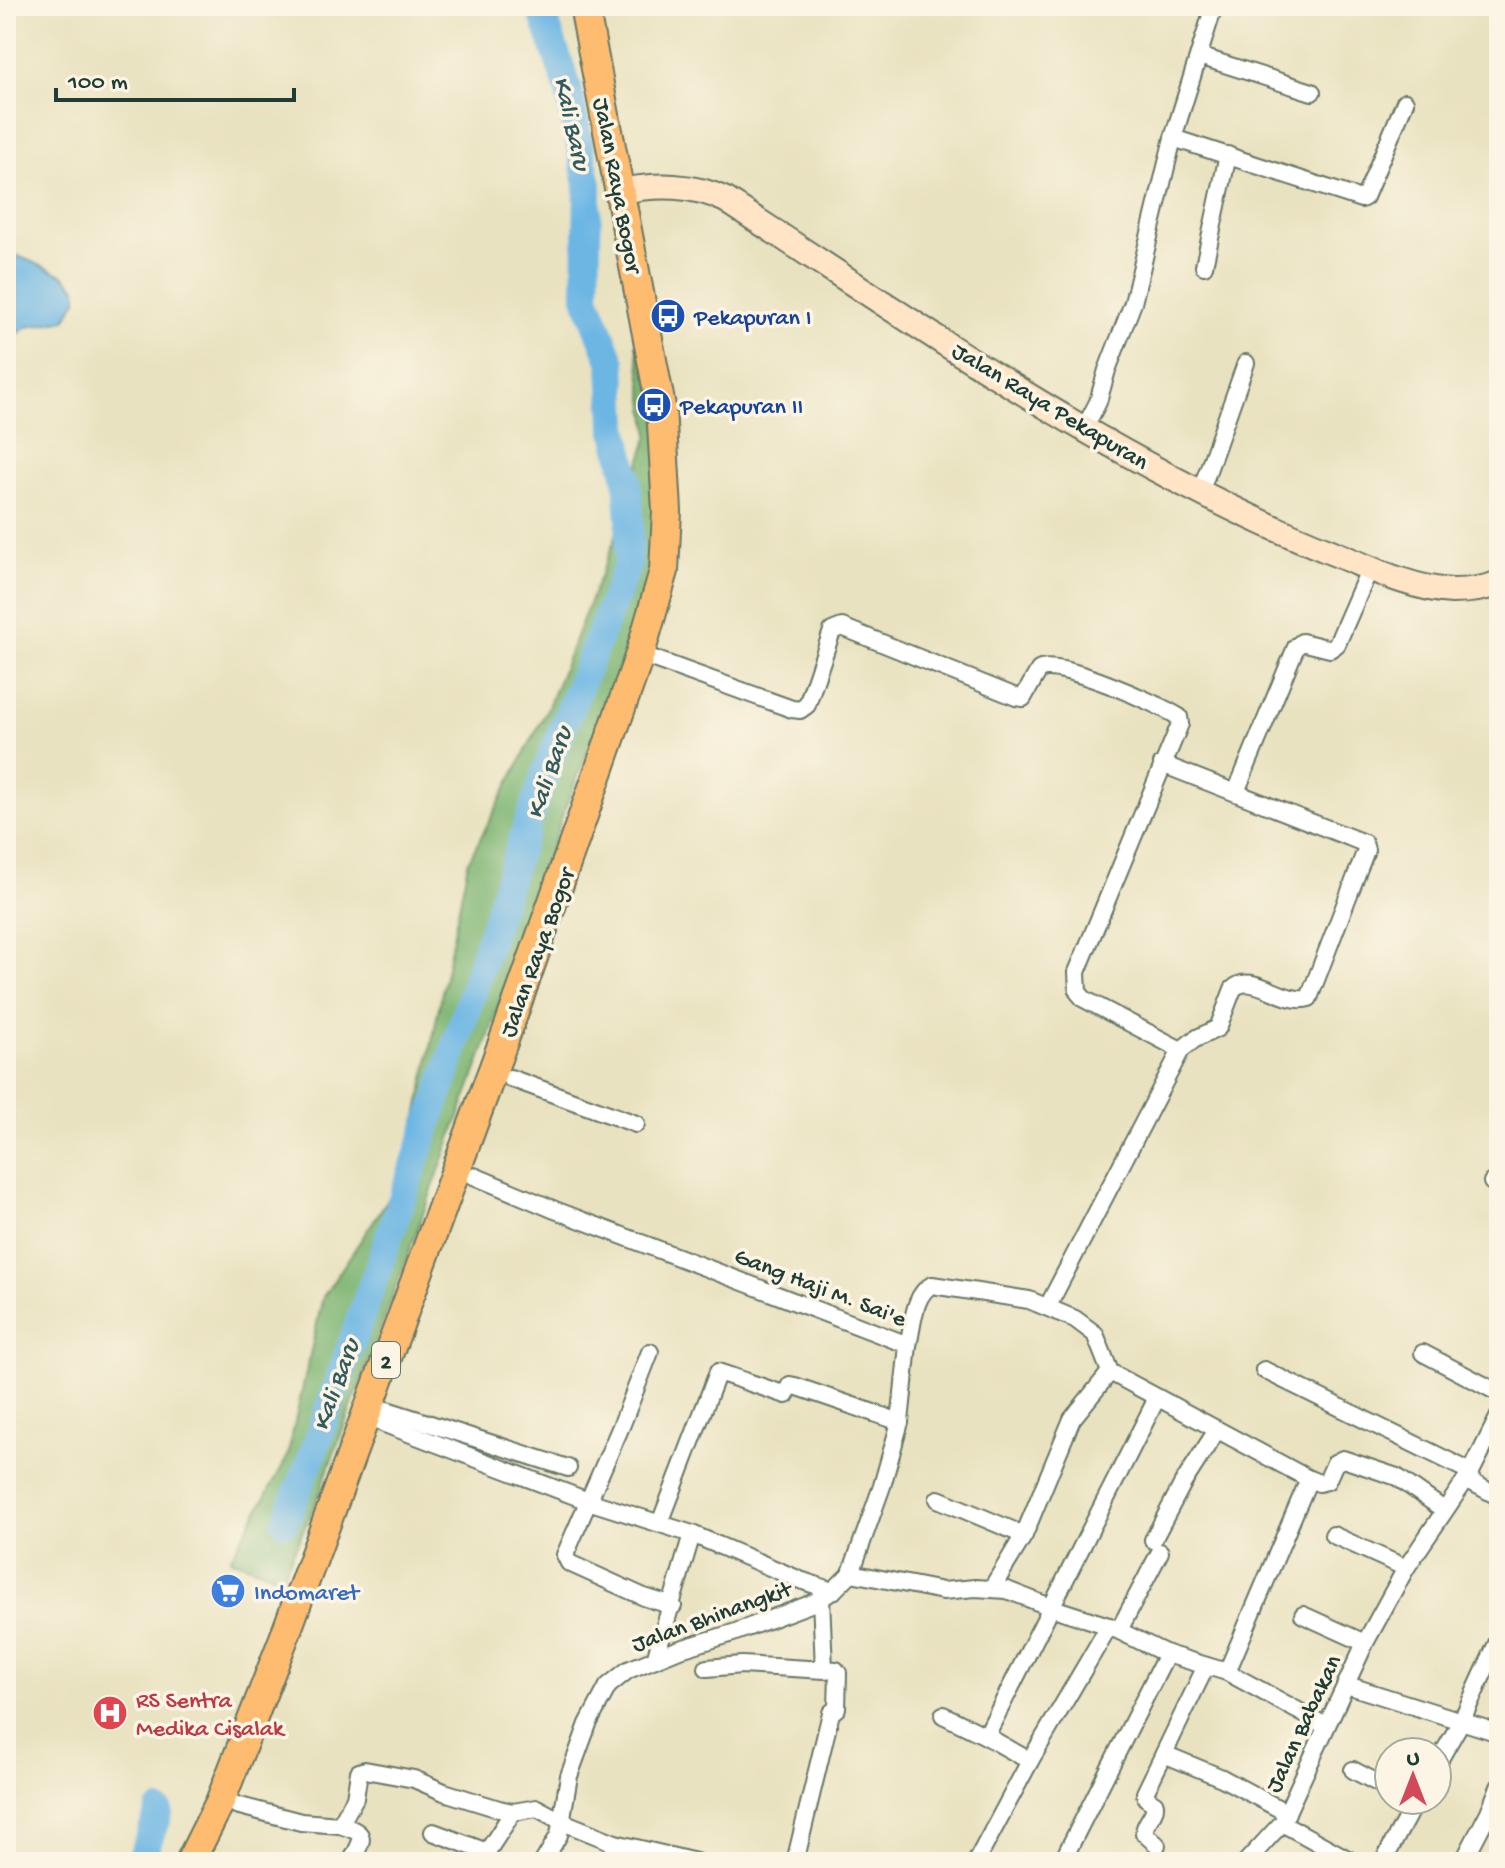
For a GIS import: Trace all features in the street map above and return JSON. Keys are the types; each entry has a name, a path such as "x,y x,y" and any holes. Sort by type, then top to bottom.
{"highway":[{"name":"Jalan Raya Bogor","path":"190,1862 220,1802 518,1030 679,574 683,480 678,404 630,189 584,6"},
{"name":"Jalan Raya Bogor","path":"600,6 630,189"},
{"name":"Jalan Raya Bogor","path":"208,1862 236,1805 385,1417 510,1078 518,1030"}],"main road":[{"name":"Jalan Raya Pekapuran","path":"630,189 680,186 706,190 726,200 1012,384 1200,493 1283,533 1370,568 1436,589 1470,590 1499,583"}],"street":[{"path":"1085,427 1098,402 1133,303 1173,138 1214,6"},
{"path":"1199,56 1312,92"},
{"path":"1173,138 1361,199 1365,197 1405,102"},
{"path":"1204,266 1228,155"},
{"path":"1200,493 1246,363"},
{"path":"1236,792 1296,647 1302,642 1330,649 1337,644 1370,568"},
{"path":"648,657 800,710 807,705 832,631 837,627 851,628 1016,697 1023,698 1039,670 1051,666 1113,685 1179,717 1180,724 1077,972 1076,984 1084,999 1181,1050"},
{"path":"1048,1306 1181,1050 1218,1028 1233,989 1241,982 1290,999 1309,998 1366,850 1364,843 1162,764"},
{"path":"510,1078 636,1124"},
{"name":"Gang Haji M. Sai'e","path":"474,1176 908,1345 900,1422 882,1486 851,1573 827,1594"},
{"path":"908,1345 919,1300 932,1285 993,1293 1048,1306 1075,1319 1095,1334 1110,1372 1309,1479 1319,1483 1327,1481 1335,1463 1343,1459 1397,1477 1444,1510"},
{"path":"650,1352 565,1552 566,1560 644,1597 673,1606"},
{"path":"1423,1353 1499,1393"},
{"path":"1264,1370 1468,1476 1499,1497"},
{"path":"660,1523 718,1372 786,1395 790,1385 795,1386 900,1422"},
{"path":"992,1588 1024,1535 1072,1419 1110,1372"},
{"path":"986,1736 1157,1398"},
{"name":"Jalan Babakan","path":"1246,1862 1284,1818 1365,1643 1406,1568 1468,1476 1499,1416"},
{"path":"385,1417 568,1468"},
{"path":"385,1417 588,1501 692,1534 827,1594 825,1670"},
{"path":"976,1862 1030,1761 1114,1628 1157,1546 1183,1483 1217,1430"},
{"path":"1227,1672 1309,1479"},
{"path":"938,1499 1024,1535"},
{"path":"655,1659 692,1534"},
{"path":"1333,1535 1406,1568"},
{"path":"851,1573 943,1591 1007,1590 1114,1628 1167,1654 1227,1672 1326,1726"},
{"name":"Jalan Bhinangkit","path":"543,1862 563,1822 569,1776 588,1724 608,1686 628,1670 747,1628 827,1594"},
{"path":"1303,1615 1365,1643"},
{"path":"1453,1736 1499,1639"},
{"path":"1067,1852 1167,1654"},
{"path":"707,1668 750,1665 836,1670 838,1673 837,1708 831,1713 795,1862"},
{"path":"1157,1845 1144,1833 1156,1809 1145,1793 1206,1666"},
{"path":"1347,1685 1499,1733"},
{"path":"943,1715 1030,1761"},
{"path":"1164,1754 1222,1778 1353,1862"},
{"path":"340,1825 355,1798 359,1772 362,1770 414,1779 444,1792 513,1812 537,1808 615,1843 693,1862"},
{"path":"1353,1770 1373,1781"},
{"path":"1463,1862 1494,1813 1499,1787"},
{"path":"236,1805 301,1822 340,1825 358,1830 363,1840 351,1862"},
{"path":"433,1832 487,1852 513,1812"},
{"path":"1388,1860 1407,1816"},
{"path":"611,1862 615,1843"}],"green space":[{"path":"636,342 661,415 656,576 562,816 485,1047 316,1502 282,1578 230,1559 287,1458 323,1297 406,1172 468,862 545,714 613,544 649,435"}],"water":[{"path":"6,251 63,275 77,289 77,300 65,320 27,327 10,339 6,337"}],"waterway":[{"name":"Kali Baru","path":"285,1522 311,1459 446,1074 553,752 628,564 630,520 627,478 615,427 612,363 586,297 588,185 568,88 540,6"},
{"name":"Kali Baru","path":"140,1862 159,1812"}],"place":[{"name":"Pekapuran I","path":"668,316"},
{"name":"Pekapuran II","path":"654,405"},
{"name":"Indomaret","path":"228,1591"},
{"name":"RS Sentra Medika Cisalak","path":"110,1713"}]}
